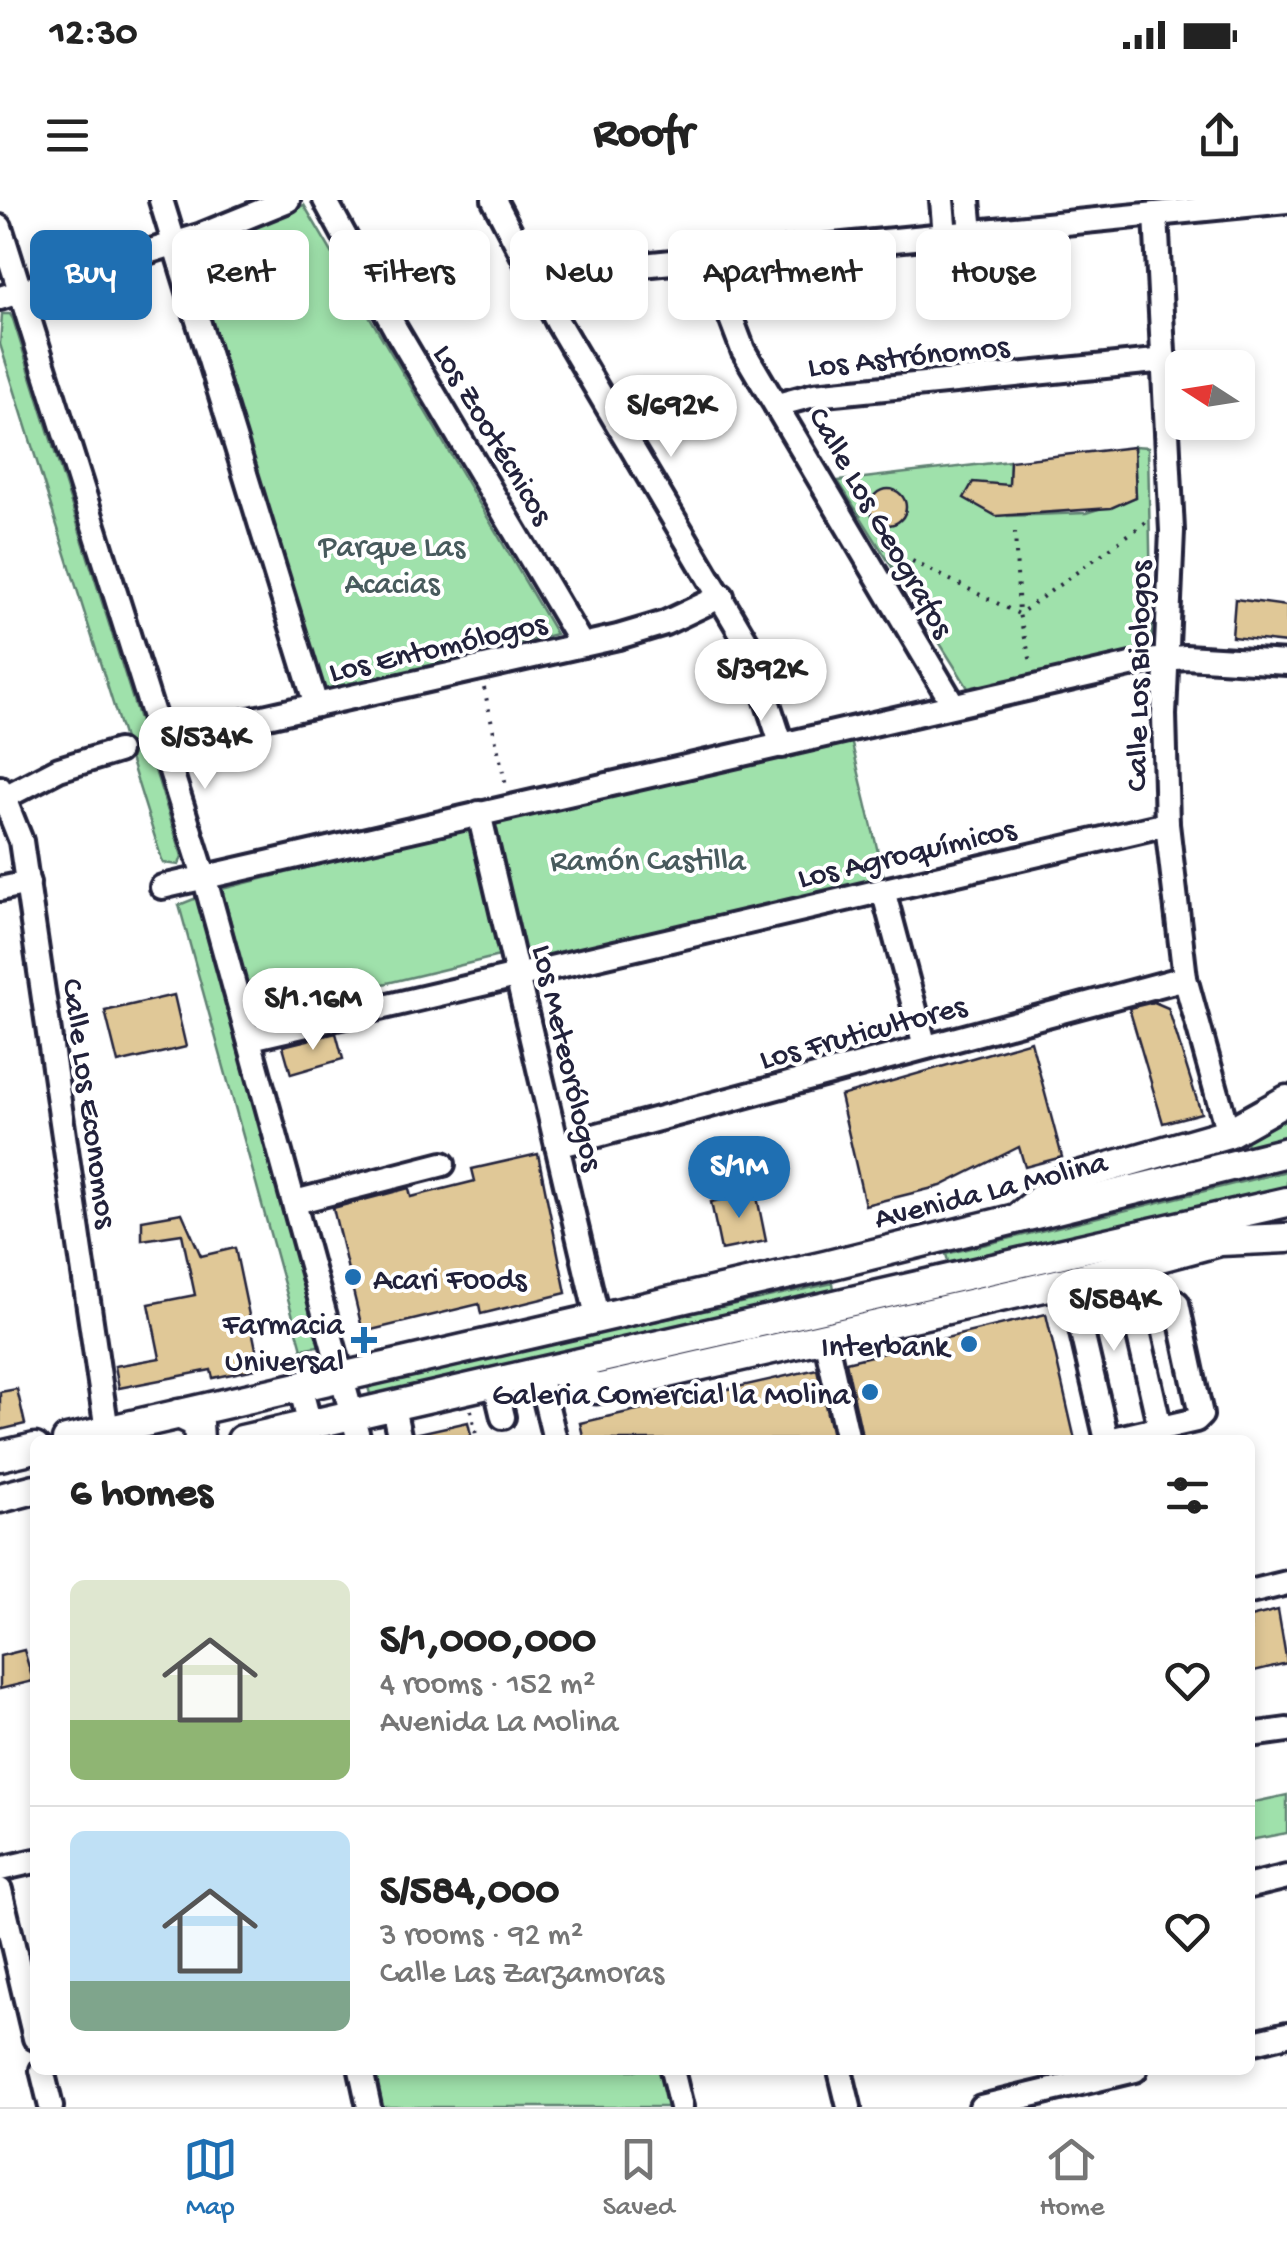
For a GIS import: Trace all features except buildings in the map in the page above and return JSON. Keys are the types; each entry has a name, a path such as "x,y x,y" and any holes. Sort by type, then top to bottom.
{"main road":[{"path":"1020,1216 1064,1180 1228,1133 1287,1100"},
{"name":"Avenida La Molina","path":"89,1435 825,1266 1287,1152"},
{"path":"548,1372 597,1389 1070,1281 1131,1250 1287,1202"},
{"path":"265,1435 310,1425 356,1428 393,1407 831,1307 915,1284 1131,1250 1287,1238"},
{"path":"825,1266 808,1279 807,1290 820,1306 831,1307"},
{"path":"915,1284 994,1298"},
{"path":"179,1414 198,1423 199,1435"},
{"path":"0,1456 30,1449"},
{"path":"0,1498 30,1490"}],"street":[{"path":"161,200 172,237"},
{"path":"210,230 288,200"},
{"name":"Los Zootécnicos","path":"325,200 396,330 582,645"},
{"path":"494,200 510,231"},
{"path":"942,200 944,230"},
{"path":"968,200 971,230"},
{"path":"1008,230 1287,201"},
{"name":"Calle Los Biologos","path":"1156,214 1165,350"},
{"path":"0,227 10,295 204,876 356,1428"},
{"path":"10,295 172,245"},
{"path":"197,320 316,706"},
{"path":"556,320 722,596 756,660 782,746"},
{"name":"Calle Los Geografos","path":"734,320 738,338 953,704"},
{"name":"Los Astrónomos","path":"777,404 814,395 1165,360"},
{"name":"Calle Los Biologos","path":"1169,440 1172,531 1166,658 1167,824 1185,978 1228,1133"},
{"name":"Los Entomólogos","path":"161,740 582,645 665,623 722,596"},
{"path":"162,887 1166,658 1287,663"},
{"path":"3,793 59,769 118,751"},
{"name":"Calle Los Economos","path":"3,793 21,841 28,883 107,1431"},
{"name":"Los Meteorólogos","path":"480,812 597,1316"},
{"name":"Los Agroquímicos","path":"251,1038 1167,824"},
{"path":"0,889 28,883"},
{"path":"884,890 925,1047"},
{"name":"Los Fruticultores","path":"557,1146 1185,978"},
{"path":"295,1202 444,1164"},
{"path":"1131,1250 1139,1308 1135,1318 1160,1428"},
{"path":"1070,1281 1107,1435"},
{"path":"1130,1435 1196,1420 1200,1407 1177,1303 1164,1299 1139,1308"},
{"path":"824,1337 847,1435"},
{"path":"548,1372 554,1435"},
{"path":"496,1384 503,1417"},
{"path":"300,1386 310,1425"},
{"path":"393,1407 399,1435"},
{"path":"1255,1591 1287,1583"},
{"path":"1255,1734 1287,1730"},
{"path":"0,1869 30,1862"},
{"path":"1255,1885 1287,1878"},
{"path":"0,1890 30,2017"},
{"path":"1255,2041 1287,2034"},
{"path":"43,2075 51,2107"},
{"path":"361,2075 369,2107"},
{"path":"673,2075 681,2107"},
{"path":"841,2075 849,2107"},
{"path":"990,2106 1115,2075"}],"path":[{"path":"1019,614 1149,520"},
{"path":"1015,532 1019,614 1037,686"},
{"path":"884,547 1019,614"},
{"path":"480,668 510,806"},
{"path":"471,1410 476,1435"}],"green space":[{"name":"Parque Las Acacias","path":"304,205 329,248 329,320 372,320 556,634 322,695 207,320 309,320 309,230 238,230"},
{"path":"2,314 10,314 13,319 182,856 179,865 163,863 0,344"},
{"path":"1134,446 1148,447 1152,648 1143,656 976,692 968,688 838,481 1010,461 1008,516 1086,513 1136,497"},
{"name":"Ramón Castilla","path":"850,736 884,877 526,962 492,820"},
{"name":"Ramón Castilla","path":"469,827 499,956 255,1015 222,889"},
{"path":"199,897 323,1345 302,1349 179,905"},
{"path":"1287,1110 1287,1144 1248,1150 1245,1137"},
{"path":"1287,1171 1287,1188 949,1265 946,1254"},
{"path":"833,1283 835,1296 371,1397 367,1384"},
{"path":"1287,1795 1287,1833 1255,1839 1255,1802"},
{"path":"371,2075 664,2075 672,2107 379,2107"}],"place":[{"name":"Acari Foods","path":"353,1277"},
{"name":"Farmacia Universal","path":"364,1340"},
{"name":"Interbank","path":"969,1344"},
{"name":"Galeria Comercial la Molina","path":"870,1392"}]}
